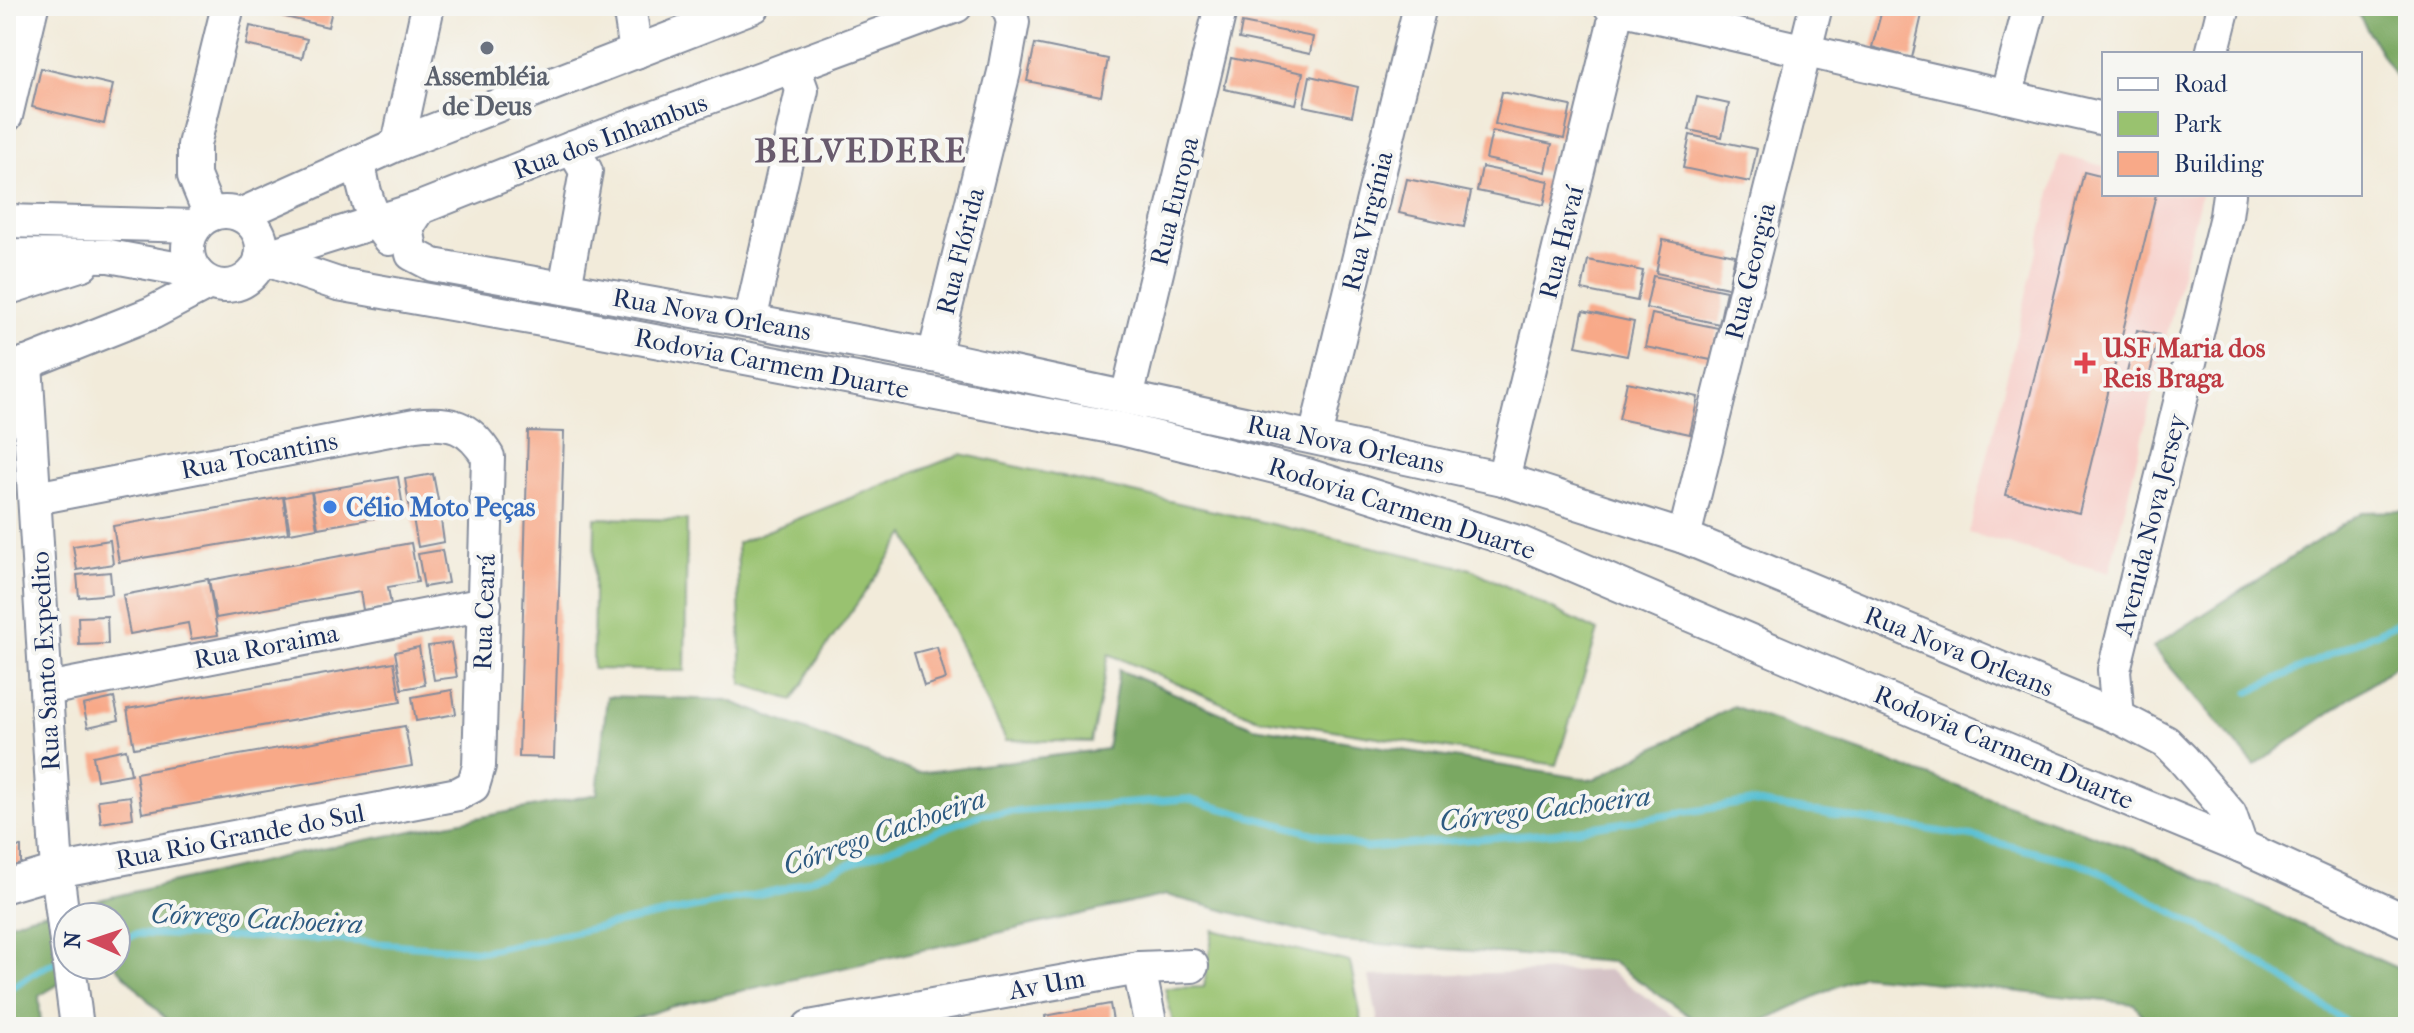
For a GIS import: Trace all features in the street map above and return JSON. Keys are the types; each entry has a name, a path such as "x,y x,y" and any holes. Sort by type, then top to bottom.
{"street":[{"path":"6,116 32,6"},
{"path":"202,277 189,257 209,224 194,176 194,145 228,6"},
{"path":"398,144 428,6"},
{"path":"629,6 636,52"},
{"path":"6,289 209,224 398,144 754,6"},
{"name":"Rua dos Inhambus","path":"252,270 956,6"},
{"name":"Rua Flórida","path":"934,356 1004,72 1013,22 1008,6"},
{"name":"Rua Europa","path":"1127,397 1221,6"},
{"name":"Rua Virgínia","path":"1315,437 1420,6"},
{"name":"Rua Georgia","path":"1684,537 1816,6"},
{"path":"2006,97 2030,6"},
{"path":"2212,52 2224,6"},
{"path":"1615,7 2102,119"},
{"name":"Rua Havaí","path":"1503,479 1615,7"},
{"path":"750,321 802,90 794,68"},
{"path":"565,288 586,171 572,148"},
{"path":"359,161 365,195 376,223"},
{"name":"Avenida Nova Jersey","path":"2118,717 2114,670 2229,196"},
{"path":"412,254 407,228 420,208"},
{"path":"6,221 253,224 261,238 252,270 226,287 202,277 109,256 6,255"},
{"name":"Rua Nova Orleans","path":"376,223 390,240 433,265 934,356 1315,437 1503,479 1684,537 2118,717 2166,742 2230,814 2241,846"},
{"name":"Rodovia Carmem Duarte","path":"252,270 559,323 1122,429 1307,475 1521,543 2241,846 2408,922"},
{"path":"16,367 152,313 202,277"},
{"name":"Rua Santo Expedito","path":"16,367 36,498 60,901"},
{"name":"Rua Tocantins","path":"36,498 415,425 440,422 458,426 478,439"},
{"name":"Rua Ceará","path":"473,786 479,766 488,457 478,439"},
{"name":"Rua Roraima","path":"47,689 485,604"},
{"name":"Rua Rio Grande do Sul","path":"6,886 57,871 458,794 473,786"},
{"name":"Av Um","path":"809,1027 881,1020 1139,968 1192,966"},
{"path":"1139,968 1151,1027"},
{"path":"71,981 76,1017"}],"shaded area":[{"name":"USF Maria dos Reis Braga","path":"2060,155 2102,166 2102,196 2201,196 2109,573 1969,533"},
{"path":"1608,970 1688,1027 1379,1027 1369,976"}],"green space":[{"path":"2353,6 2408,6 2408,98"},
{"path":"961,454 1471,569 1598,631 1556,765 1256,718 1109,654 1091,742 1006,740 906,534 820,656 793,700 742,684 737,543"},
{"path":"2408,511 2408,657 2255,766 2153,647 2362,512"},
{"path":"595,518 687,520 685,671 593,669"},
{"path":"1119,670 1254,727 1594,780 1733,706 2143,853 2408,973 2408,1027 2151,1027 2134,1004 1862,975 1750,1027 1705,1027 1612,962 1340,941 1166,895 670,1007 610,1027 173,1027 130,981 132,901 94,901 286,856 597,794 607,696 727,700 917,773 1107,749"},
{"path":"52,911 52,981 64,981 39,996 41,1027 6,1027 6,925"},
{"path":"1213,930 1350,962 1363,1027 1174,1027 1165,988 1204,987"}],"building":[{"path":"6,6 16,6 7,41 6,41"},
{"path":"265,6 333,6 328,27 264,12"},
{"path":"1883,6 1924,6 1912,58 1872,47"},
{"path":"1242,23 1313,37 1310,54 1239,39"},
{"path":"250,26 307,39 302,58 246,45"},
{"path":"1035,44 1108,59 1101,96 1027,81"},
{"path":"1231,58 1303,73 1296,104 1224,89"},
{"path":"41,68 113,85 104,124 32,107"},
{"path":"1310,76 1358,87 1352,116 1304,106"},
{"path":"1502,92 1571,106 1564,139 1495,124"},
{"path":"1697,97 1729,104 1722,137 1689,130"},
{"path":"1492,131 1552,144 1546,172 1486,159"},
{"path":"1690,135 1757,149 1750,182 1683,168"},
{"path":"1482,167 1549,181 1544,205 1477,191"},
{"path":"2084,172 2102,176 2102,196 2156,196 2079,513 2006,495"},
{"path":"1407,179 1471,192 1464,227 1399,213"},
{"path":"1663,240 1735,255 1728,288 1656,273"},
{"path":"1588,260 1643,271 1637,301 1582,290"},
{"path":"1653,276 1726,291 1719,324 1646,308"},
{"path":"1583,311 1634,322 1627,356 1576,346"},
{"path":"1652,314 1718,328 1711,360 1645,347"},
{"path":"2137,330 2159,335 2146,390 2124,385"},
{"path":"1627,382 1698,397 1690,434 1619,419"},
{"path":"528,431 564,432 554,758 519,757"},
{"path":"433,474 439,505 410,510 405,479"},
{"path":"398,477 404,513 318,528 312,492"},
{"path":"311,492 317,528 290,533 284,497"},
{"path":"283,497 288,533 119,562 113,526"},
{"path":"440,513 444,542 418,547 413,518"},
{"path":"110,540 113,564 77,570 73,546"},
{"path":"411,543 418,582 388,587 391,605 363,610 360,592 216,618 209,580"},
{"path":"442,550 448,583 424,587 418,554"},
{"path":"110,572 112,594 79,597 77,575"},
{"path":"208,579 218,635 191,639 188,623 130,634 123,595"},
{"path":"107,616 108,644 79,645 78,617"},
{"path":"451,643 457,677 434,680 428,646"},
{"path":"419,647 425,685 402,689 395,652"},
{"path":"937,647 946,679 924,686 914,653"},
{"path":"394,662 401,702 134,748 127,709"},
{"path":"452,690 456,714 416,721 412,697"},
{"path":"114,698 119,720 88,727 83,705"},
{"path":"405,726 412,766 142,813 136,773"},
{"path":"126,749 131,774 97,780 93,756"},
{"path":"130,796 133,818 101,823 98,800"},
{"path":"6,846 21,847 21,866 6,865"},
{"path":"1110,1004 1114,1027 1047,1027 1045,1016"}],"waterway":[{"name":"Córrego Cachoeira","path":"2249,692 2408,618"},
{"name":"Córrego Cachoeira","path":"132,936 338,940 483,951 784,889 982,814 1187,799 1366,848 1562,832 1751,802 1975,837 2089,866 2233,945 2354,1027"},
{"name":"Córrego Cachoeira","path":"6,991 52,964"}],"place":[{"name":"Assembléia de Deus","path":"487,48"},
{"name":"USF Maria dos Reis Braga","path":"2085,363"},
{"name":"Célio Moto Peças","path":"330,507"}],"district":[{"name":"BELVEDERE","path":"861,150"}]}
